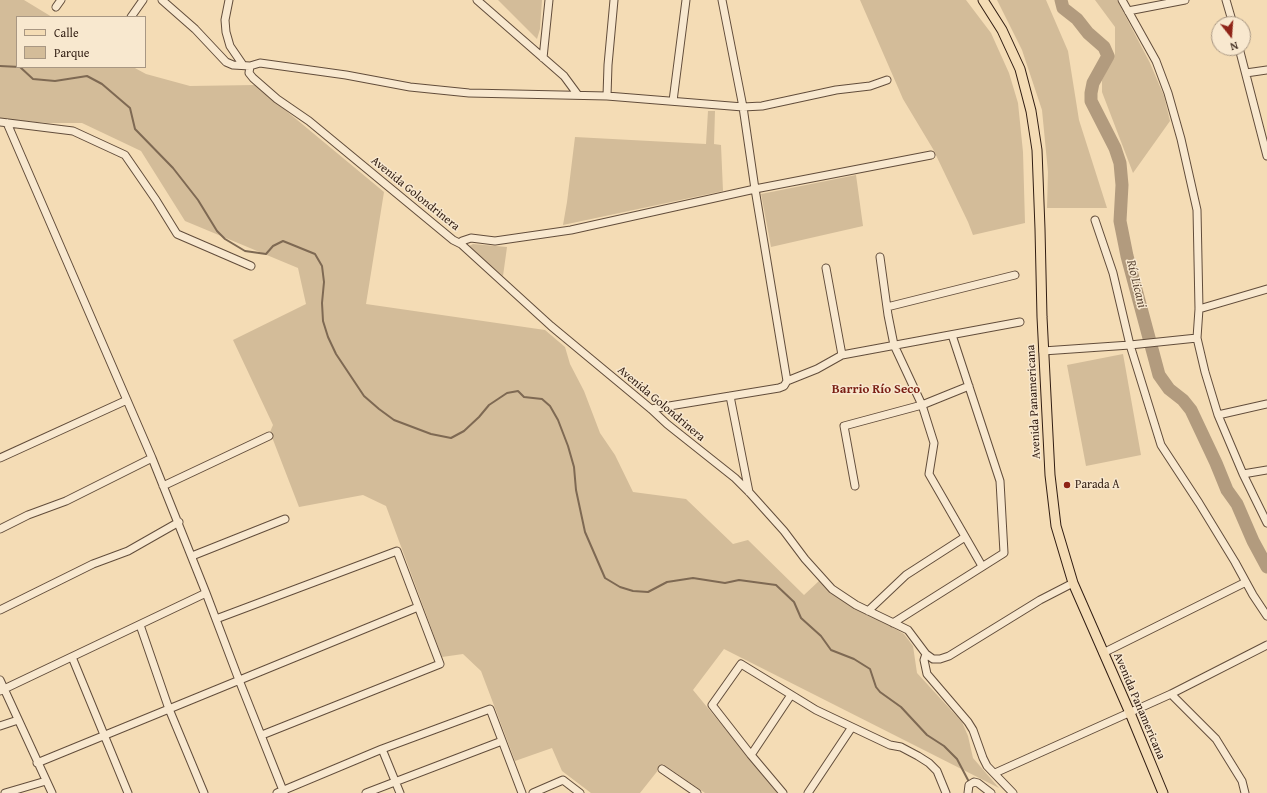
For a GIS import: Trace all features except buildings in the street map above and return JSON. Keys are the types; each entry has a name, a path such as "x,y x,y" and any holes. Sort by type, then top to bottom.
{"main road":[{"name":"Avenida Panamericana","path":"983,0 1002,30 1020,69 1031,111 1037,150 1044,351 1051,492 1056,526 1073,584 1130,713 1163,793"}],"street":[{"path":"56,7 61,0"},
{"path":"132,16 143,0"},
{"path":"162,0 195,29 226,62 233,65 246,66 260,63 410,86 469,93 607,96 743,107 762,106 836,90 870,86 887,80"},
{"name":"Avenida Golondrinera","path":"229,0 225,20 226,32 230,46 246,66 253,78 308,121 453,240 461,244 551,326 667,424 735,478 784,531 821,578 842,596 868,611 908,630 926,654"},
{"path":"477,0 564,76 578,95"},
{"path":"543,58 549,0"},
{"path":"607,96 608,65 614,0"},
{"path":"672,101 686,0"},
{"path":"722,0 743,107 787,381"},
{"path":"1122,0 1156,61 1168,93 1181,139 1197,210 1199,309 1197,338 1205,372 1218,415 1243,474 1267,523"},
{"path":"1128,11 1186,0"},
{"path":"1226,0 1231,16"},
{"path":"1241,56 1266,144 1267,156"},
{"path":"1246,73 1267,70"},
{"path":"3,122 73,131 125,155 156,200 176,234 251,266"},
{"path":"3,122 127,400 179,522 239,680 262,735 281,792 382,748 490,709 522,793"},
{"path":"461,244 462,241 471,238 495,241 571,230 755,189 931,156"},
{"path":"1095,220 1113,273 1130,345 1161,445 1199,503 1267,616"},
{"path":"880,257 894,345 922,405 934,442 929,474 982,566"},
{"path":"826,268 842,356"},
{"path":"887,307 1015,275"},
{"path":"1199,309 1267,289"},
{"path":"651,409 779,388 784,386 787,381 817,369 842,356 1020,322"},
{"path":"893,623 1004,553 1000,481 952,335"},
{"path":"1044,351 1130,345 1197,338"},
{"path":"855,486 844,426 922,405 969,386"},
{"path":"730,396 749,492"},
{"path":"0,458 127,400"},
{"path":"1218,415 1267,404"},
{"path":"164,486 268,436"},
{"path":"0,529 28,515 66,501 152,458"},
{"path":"1243,474 1267,470"},
{"path":"192,556 285,519"},
{"path":"0,610 93,564 128,551 179,522"},
{"path":"868,611 906,575 964,537"},
{"path":"216,619 396,551 440,664 262,735"},
{"path":"1103,653 1246,582"},
{"path":"1013,793 988,766 983,758 973,730 968,722 927,674 924,660 926,654 933,659 940,659 949,656 1040,600 1073,584"},
{"path":"2,690 206,593"},
{"path":"37,763 418,607"},
{"path":"140,625 169,709 204,793"},
{"path":"995,773 1171,694 1267,645"},
{"path":"72,657 128,793"},
{"path":"783,793 750,755 712,705 741,664 816,710 890,745 907,750 929,763 937,771 946,793"},
{"path":"0,680 2,690 18,720 52,793"},
{"path":"1171,694 1216,739 1242,781 1245,793"},
{"path":"750,755 791,695"},
{"path":"0,726 18,720"},
{"path":"808,793 852,727"},
{"path":"366,793 502,741"},
{"path":"382,748 400,793"},
{"path":"662,770 697,793"},
{"path":"533,793 563,780 580,793"},
{"path":"5,793 46,781"},
{"path":"968,793 969,785 974,782 978,783 991,793"}],"green space":[{"path":"0,0 24,0 50,16 16,16 16,68 135,68 146,74 190,86 255,85 384,192 366,304 545,330 565,347 570,364 584,391 600,433 615,455 633,492 686,499 733,544 748,540 804,595 820,580 839,596 904,634 913,646 917,673 962,722 968,736 973,758 999,788 724,649 693,690 778,793 705,793 663,764 640,793 591,793 562,771 552,748 515,761 481,671 463,654 442,657 386,506 363,495 299,507 270,432 273,425 233,340 306,304 298,268 185,221 141,151 82,123 48,123 0,119"},
{"path":"498,0 542,0 540,29 537,39"},
{"path":"860,0 966,0 991,33 1009,73 1018,103 1023,152 1025,223 973,235 933,149 903,99"},
{"path":"997,0 1046,0 1068,51 1079,120 1107,208 1047,208 1048,172 1042,110 1022,50"},
{"path":"1095,0 1117,0 1150,63 1164,96 1170,121 1133,173 1102,92 1102,80 1115,54 1115,27"},
{"path":"708,111 715,111 714,144 721,145 723,191 563,225 575,137 706,144"},
{"path":"856,175 863,226 771,247 761,194"},
{"path":"473,244 507,247 503,276 467,247"},
{"path":"1123,354 1141,455 1086,466 1067,365"}],"waterway":[{"name":"Río Licani","path":"1061,0 1063,8 1077,19 1088,33 1104,47 1108,56 1093,83 1091,101 1115,148 1120,163 1122,185 1120,221 1127,256 1159,375 1169,389 1183,400 1191,410 1227,490 1237,504 1253,541 1267,567"},
{"path":"0,66 16,67"},
{"path":"21,68 33,79 55,81 87,76 102,84 130,108 135,129 173,168 198,200 217,231 225,239 245,251 266,254 273,246 283,241 315,254 322,266 324,282 322,303 323,321 328,337 336,354 364,396 379,409 394,420 431,434 451,438 464,431 489,405 507,393 518,391 524,397 542,399 550,406 558,420 568,446 574,467 576,490 585,532 605,578 620,587 633,591 648,592 667,582 693,578 725,583 739,580 776,585 794,602 801,618 821,636 831,650 854,659 870,669 876,687 880,692 901,707 927,735 944,746 957,759 968,780"}],"place":[{"name":"Parada A","path":"1067,485"}],"district":[{"name":"Barrio Río Seco","path":"876,390"}]}
